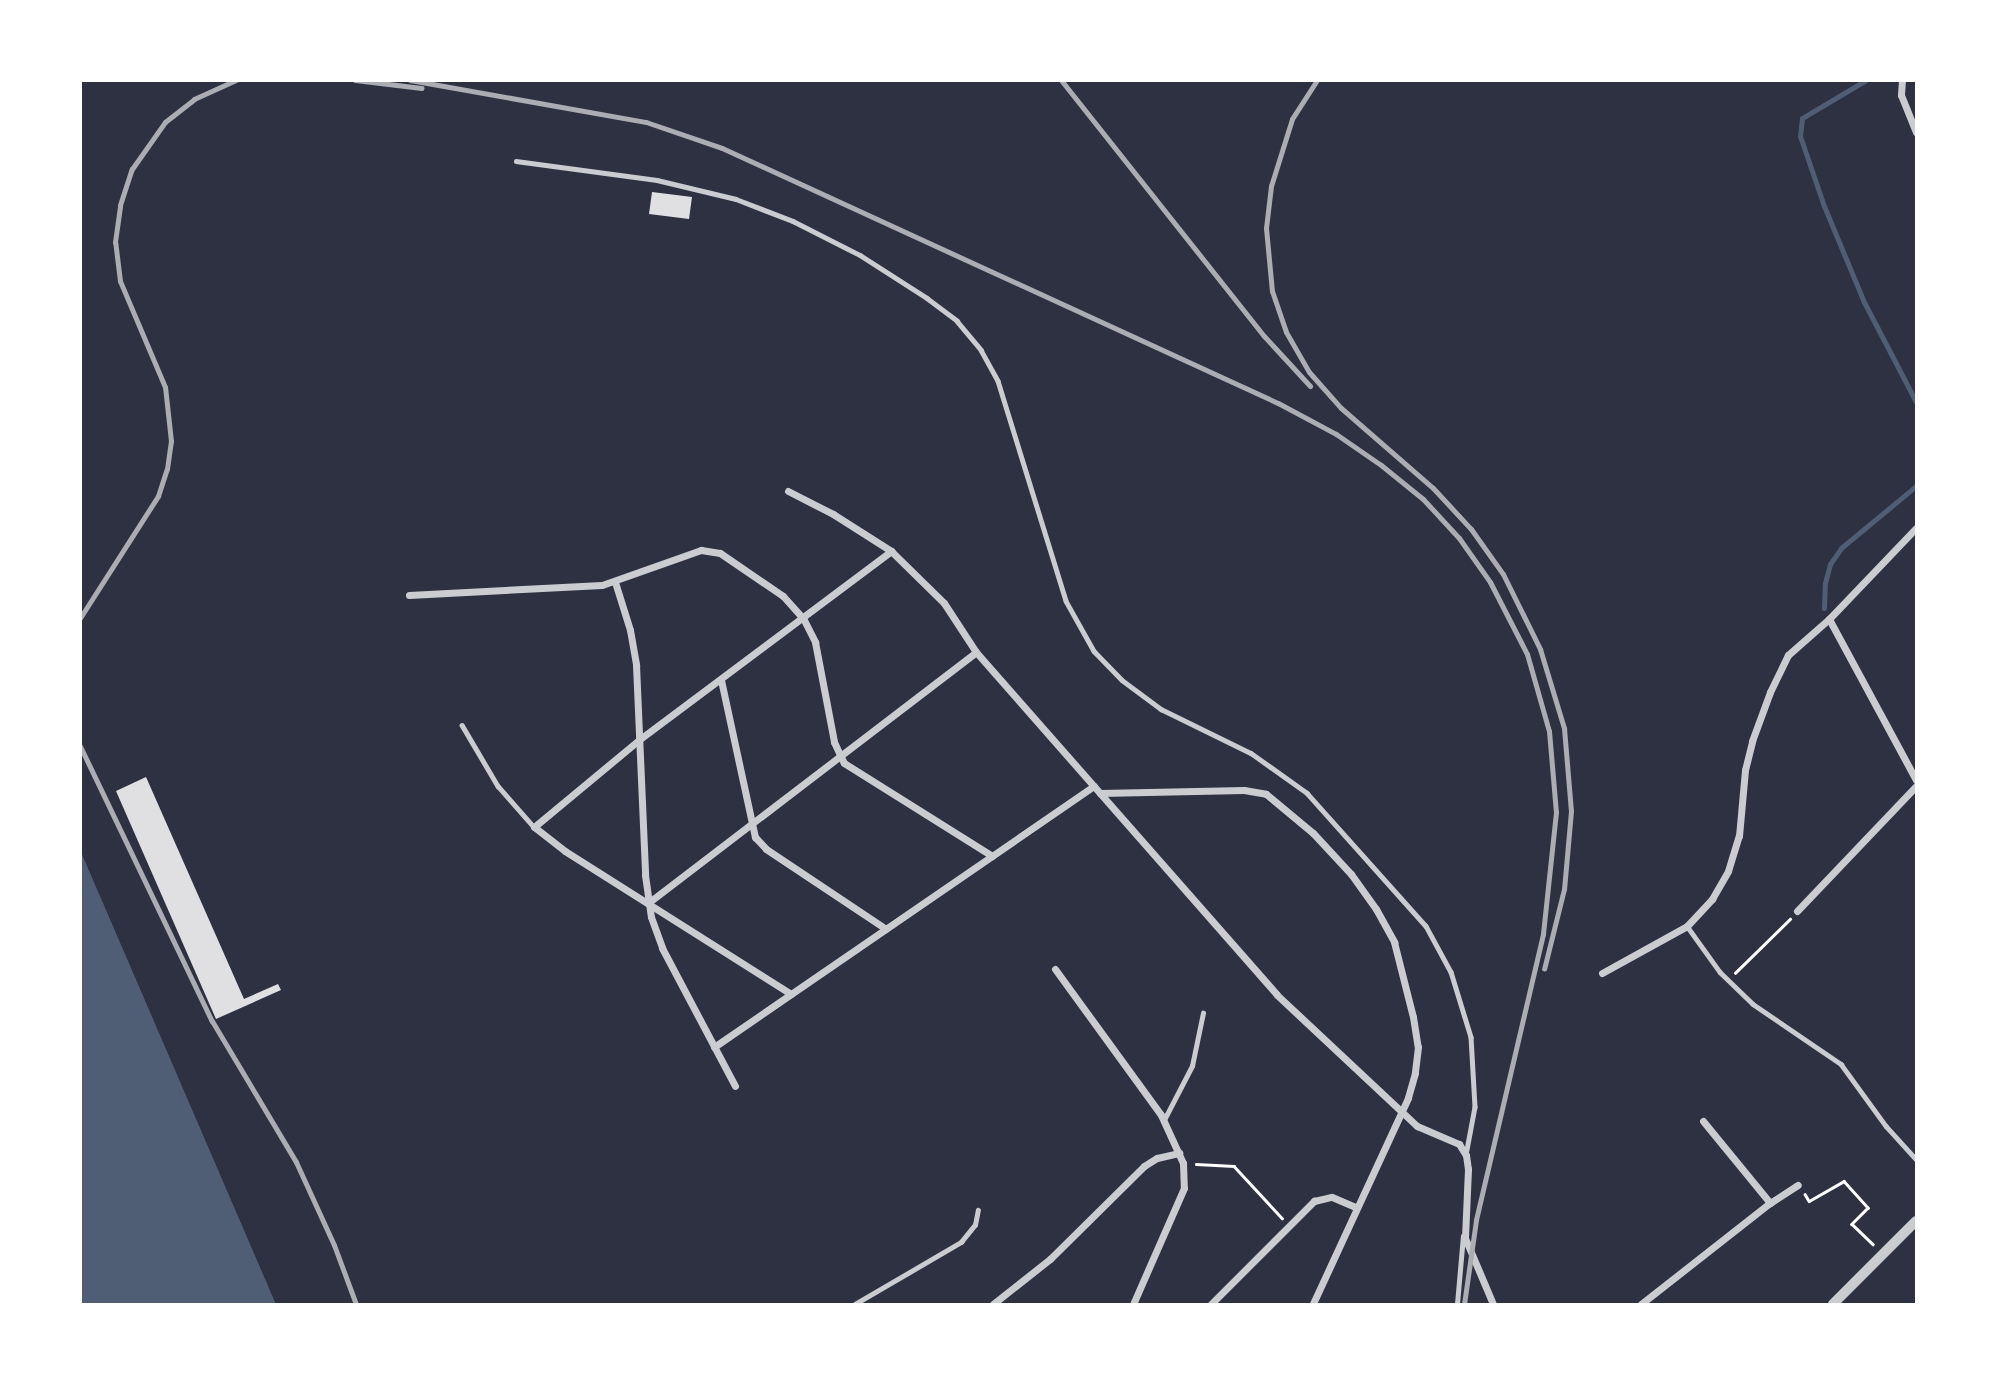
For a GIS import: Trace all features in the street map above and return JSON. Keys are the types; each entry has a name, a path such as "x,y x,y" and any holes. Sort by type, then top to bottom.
{"street":[{"path":"1902,80 1901,95 1916,132"},
{"path":"788,491 833,513 891,551 944,603 976,652 1277,995 1321,1040 1418,1126 1453,1139 1466,1155 1468,1184 1464,1228 1493,1304"},
{"path":"1602,973 1687,926 1712,899 1734,854 1739,836 1745,771 1775,681 1788,655 1798,643 1829,619 1916,528"},
{"path":"409,595 615,582 695,552 714,551 783,596 803,618 817,653 839,757 849,767 992,856"},
{"path":"790,994 565,851 534,827 640,739 891,551"},
{"path":"615,582 634,648 648,903 662,948 734,1086"},
{"path":"1829,619 1916,780"},
{"path":"648,903 976,652"},
{"path":"721,680 750,825 760,844 886,929"},
{"path":"714,1047 1094,786"},
{"path":"1797,911 1916,786"},
{"path":"1100,793 1260,792 1293,815 1332,852 1376,909 1402,964 1418,1047 1415,1073 1403,1110 1313,1304"},
{"path":"1055,969 1164,1121 1183,1163 1184,1188 1133,1304"},
{"path":"1703,1121 1770,1203"},
{"path":"993,1304 1051,1259 1144,1166 1157,1158 1180,1153"},
{"path":"1642,1304 1770,1203 1798,1185"},
{"path":"1211,1304 1319,1198 1332,1197 1356,1207"},
{"path":"1833,1304 1916,1221"}],"lane":[{"path":"516,161 657,180 736,199 793,221 860,256 928,298 957,321 981,350 999,381 1066,601 1094,651 1122,680 1154,704 1186,724 1251,753 1307,793 1426,926 1451,972 1471,1037 1475,1107 1466,1155"},
{"path":"462,725 498,786 534,827"},
{"path":"1687,926 1727,980 1761,1010 1841,1064 1886,1126 1916,1159"},
{"path":"1164,1121 1192,1066 1203,1013"},
{"path":"855,1304 961,1242 975,1225 978,1210"},
{"path":"1457,1304 1464,1228"}],"path":[{"path":"1727,980 1797,911"},
{"path":"1183,1163 1234,1166 1289,1225"},
{"path":"1798,1185 1809,1201 1844,1181 1868,1208 1852,1224 1883,1253"}],"water":[{"path":"81,852 276,1304 81,1304"}],"pier":[{"path":"80,848 84,850 280,1304 276,1304"}],"building":[{"path":"652,192 692,197 689,219 649,214"},
{"path":"146,777 244,999 278,984 281,990 216,1019 116,791"}],"waterway":[{"path":"1866,80 1802,118 1800,136 1824,206 1864,302 1916,402"},
{"path":"1824,608 1825,583 1830,564 1841,548 1916,486"}],"railway":[{"path":"80,618 158,496 167,469 171,441 165,387 120,281 115,242 120,205 132,169 165,122 194,99 236,80"},
{"path":"355,80 422,88"},
{"path":"410,80 646,122 722,148 1278,403 1336,434 1381,465 1423,499 1459,538 1490,582 1527,654 1549,731 1556,812 1543,934 1476,1220 1464,1304"},
{"path":"1061,80 1264,336 1310,386"},
{"path":"1317,80 1292,119 1271,186 1266,228 1272,291 1286,332 1309,372 1341,408 1433,488 1471,529 1503,574 1540,649 1564,728 1571,811 1564,889 1544,969"},
{"path":"80,746 212,1021 296,1162 334,1245 356,1304"}]}
